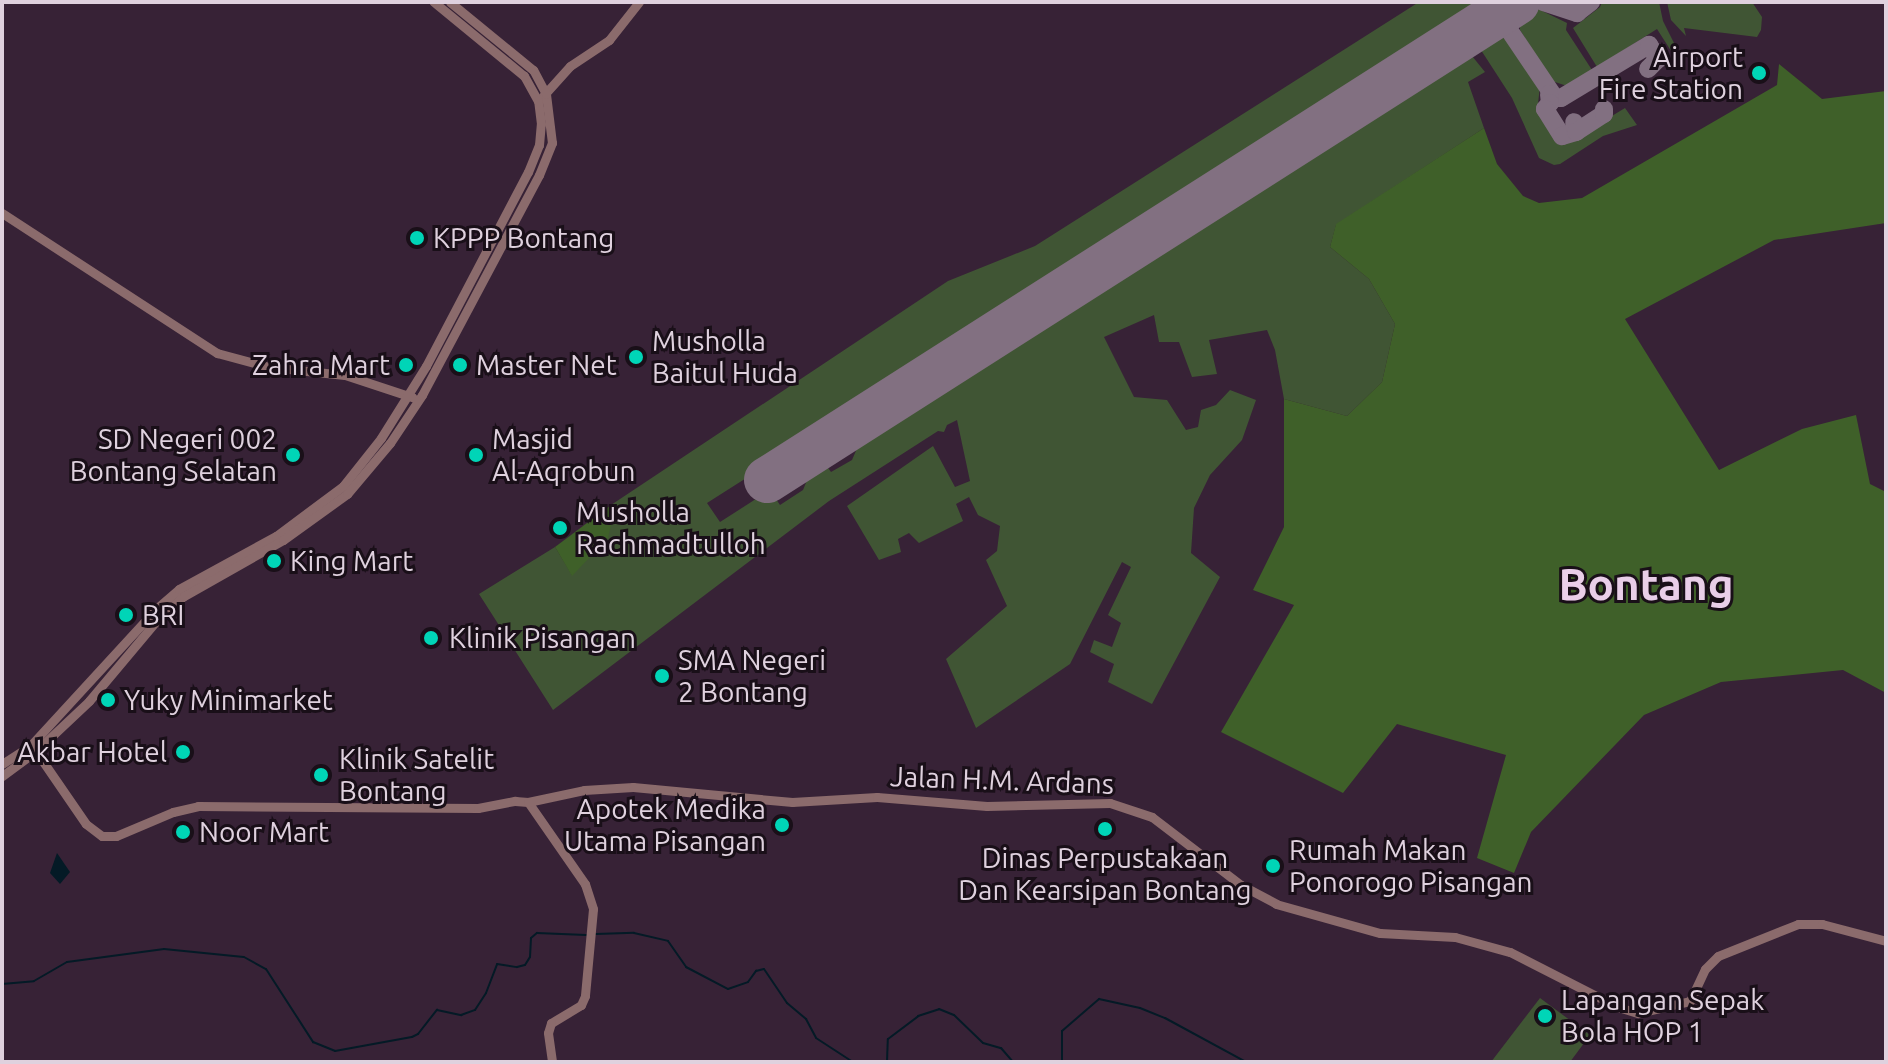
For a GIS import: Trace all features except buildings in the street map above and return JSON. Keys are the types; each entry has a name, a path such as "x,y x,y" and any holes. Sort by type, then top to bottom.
{"street":[{"path":"434,2 464,30 517,70 542,98"},
{"path":"2,776 89,701 157,620 184,596 283,540 347,494 390,443 549,152 551,120 531,68 450,2"},
{"path":"542,98 575,61 609,40 639,2"},
{"path":"2,213 217,353 269,367 345,375 414,398"},
{"path":"2,764 35,746"},
{"name":"Jalan H.M. Ardans","path":"35,746 95,832 116,836 198,806 478,808 515,801 528,802 584,790 633,787 792,802 877,797 987,806 1110,803 1152,817 1241,885 1276,904 1380,933 1442,935 1516,955 1627,1011 1661,1010 1690,1001 1695,996 1702,975 1718,956 1798,924 1822,924 1886,941"},
{"path":"528,802 585,884 593,909 593,935 584,1001 554,1020 549,1027 552,1062"}],"green space":[{"path":"1419,2 1496,2 707,503 720,522 770,490 780,505 803,490 814,463 821,458 831,472 852,460 864,432 1463,51 1468,51 1485,72 1468,82 1484,128 1336,225 1330,247 1369,279 1395,324 1382,382 1347,416 1284,399 1275,350 1267,330 1209,340 1217,374 1192,377 1179,342 1159,342 1154,315 1104,337 1134,397 1167,400 1186,430 1198,427 1201,410 1216,405 1230,390 1256,400 1242,440 1210,475 1194,508 1191,553 1220,577 1152,704 1108,682 1114,664 1090,652 1094,640 1112,647 1121,623 1108,615 1131,567 1122,562 1070,664 976,728 946,659 1007,606 986,560 997,551 1000,526 978,515 969,497 956,504 963,521 919,543 909,533 898,539 901,552 879,560 847,506 933,446 955,487 970,481 957,420 947,425 944,432 938,431 829,501 553,710 479,594 555,547 572,575 608,528 611,505 948,281 1035,246"},
{"path":"1602,2 1659,2 1663,21 1679,53 1673,54 1657,29 1597,67 1573,28"},
{"path":"1667,2 1752,2 1762,17 1761,30 1757,37 1684,28 1686,36 1671,20"},
{"path":"1532,6 1567,23 1566,30 1592,70 1567,86 1552,81 1520,30 1520,17"},
{"path":"1493,31 1509,37 1540,86 1538,104 1564,145 1625,108 1637,125 1603,136 1560,164 1554,165 1539,158 1512,98 1479,47 1481,39"},
{"path":"1779,64 1822,99 1886,91 1886,223 1774,240 1625,319 1719,470 1802,429 1856,415 1870,484 1886,492 1886,693 1843,670 1721,682 1644,715 1531,832 1514,873 1477,858 1506,755 1397,724 1343,793 1221,732 1294,605 1253,590 1284,527 1284,399 1347,416 1382,382 1395,324 1369,279 1330,247 1336,224 1484,128 1497,164 1523,196 1539,203 1582,198 1777,85"},
{"path":"611,505 613,516 608,538 572,576 555,547"},
{"name":"Lapangan Sepak Bola HOP 1","path":"1540,998 1590,1035 1570,1062 1491,1062"}],"water":[{"path":"57,853 70,872 60,884 50,873"}],"waterway":[{"path":"2,984 34,981 67,962 164,949 244,957 266,969 313,1042 335,1051 412,1037 437,1010 461,1015 475,1010 486,993 497,964 525,965 530,957 531,938 537,933 586,935"},
{"path":"596,934 634,933 668,941 686,967 728,989 748,982 756,971 764,969 787,1003 806,1019 816,1038 853,1062"},
{"path":"1062,1062 1062,1031 1099,999 1140,1008 1165,1018 1246,1062"},
{"path":"887,1062 888,1039 918,1016 939,1009 954,1015 983,1043 1001,1048 1013,1062"}],"taxiway":[{"path":"1543,2 1577,13 1591,2"},
{"path":"1489,20 1505,24 1512,6"},
{"path":"1505,24 1555,98 1561,98 1649,45 1658,59 1648,69"},
{"path":"1549,94 1550,103 1545,109 1562,136 1576,132 1574,122"},
{"path":"1576,132 1604,114 1604,109"}],"runway":[{"path":"767,480 1517,2"}],"place":[{"name":"Airport Fire Station","path":"1759,73"},
{"name":"KPPP Bontang","path":"417,238"},
{"name":"Musholla Baitul Huda","path":"636,357"},
{"name":"Zahra Mart","path":"406,365"},
{"name":"Master Net","path":"460,365"},
{"name":"SD Negeri 002 Bontang Selatan","path":"293,455"},
{"name":"Masjid Al-Aqrobun","path":"476,455"},
{"name":"Musholla Rachmadtulloh","path":"560,528"},
{"name":"King Mart","path":"274,561"},
{"name":"BRI","path":"126,615"},
{"name":"Klinik Pisangan","path":"431,638"},
{"name":"SMA Negeri 2 Bontang","path":"662,676"},
{"name":"Yuky Minimarket","path":"108,700"},
{"name":"Akbar Hotel","path":"183,752"},
{"name":"Klinik Satelit Bontang","path":"321,775"},
{"name":"Apotek Medika Utama Pisangan","path":"782,825"},
{"name":"Dinas Perpustakaan Dan Kearsipan Bontang","path":"1105,829"},
{"name":"Noor Mart","path":"183,832"},
{"name":"Rumah Makan Ponorogo Pisangan","path":"1273,866"},
{"name":"Lapangan Sepak Bola HOP 1","path":"1545,1016"}],"district":[{"name":"Bontang","path":"1646,584"}]}
